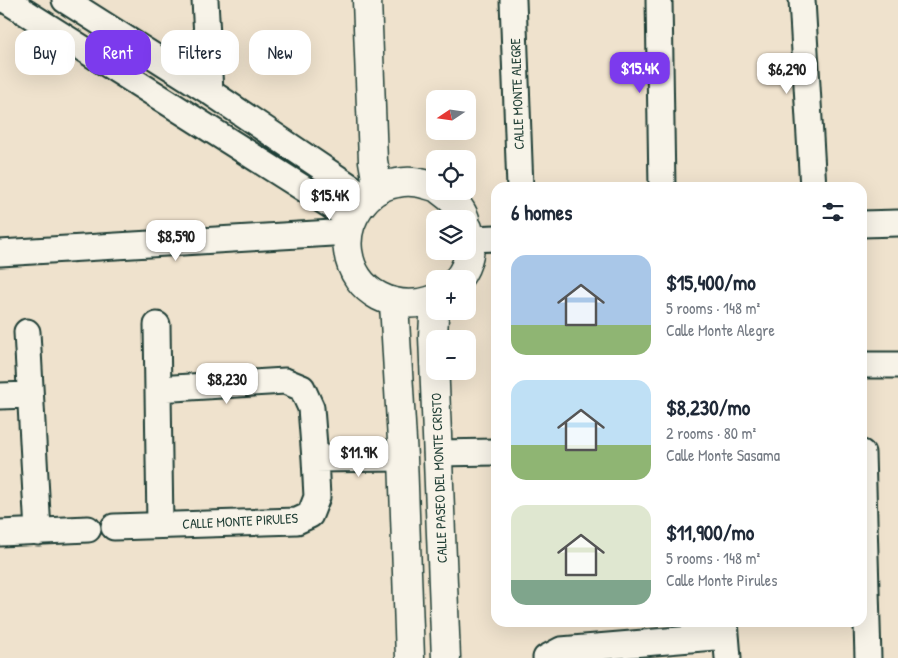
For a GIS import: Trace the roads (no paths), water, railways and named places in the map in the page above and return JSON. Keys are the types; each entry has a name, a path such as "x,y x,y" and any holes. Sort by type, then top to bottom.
{"main road":[{"path":"367,0 372,161 361,210 348,250 353,268 363,284 377,296 394,303 408,305 426,302"},
{"path":"361,210 396,183 416,182 426,185"},
{"path":"394,303 410,658"},
{"name":"CALLE PASEO DEL MONTE CRISTO","path":"434,320 437,453 446,658"}],"street":[{"path":"6,0 361,210"},
{"path":"65,0 210,92 361,210"},
{"path":"205,0 210,92"},
{"name":"CALLE MONTE ALEGRE","path":"513,0 520,182"},
{"path":"659,0 662,182"},
{"path":"802,0 813,182"},
{"path":"0,253 361,210"},
{"path":"867,224 898,223"},
{"path":"476,232 491,236"},
{"path":"157,326 160,525"},
{"path":"27,332 38,532"},
{"path":"867,365 898,365"},
{"path":"158,389 285,381 302,388 311,408 315,459 402,458"},
{"path":"0,396 30,395"},
{"path":"437,453 491,452"},
{"name":"CALLE MONTE PIRULES","path":"114,527 297,520 310,515 316,497 315,459"},
{"path":"0,533 88,529"},
{"path":"867,624 868,658"},
{"path":"546,658 561,650 726,639"}]}
